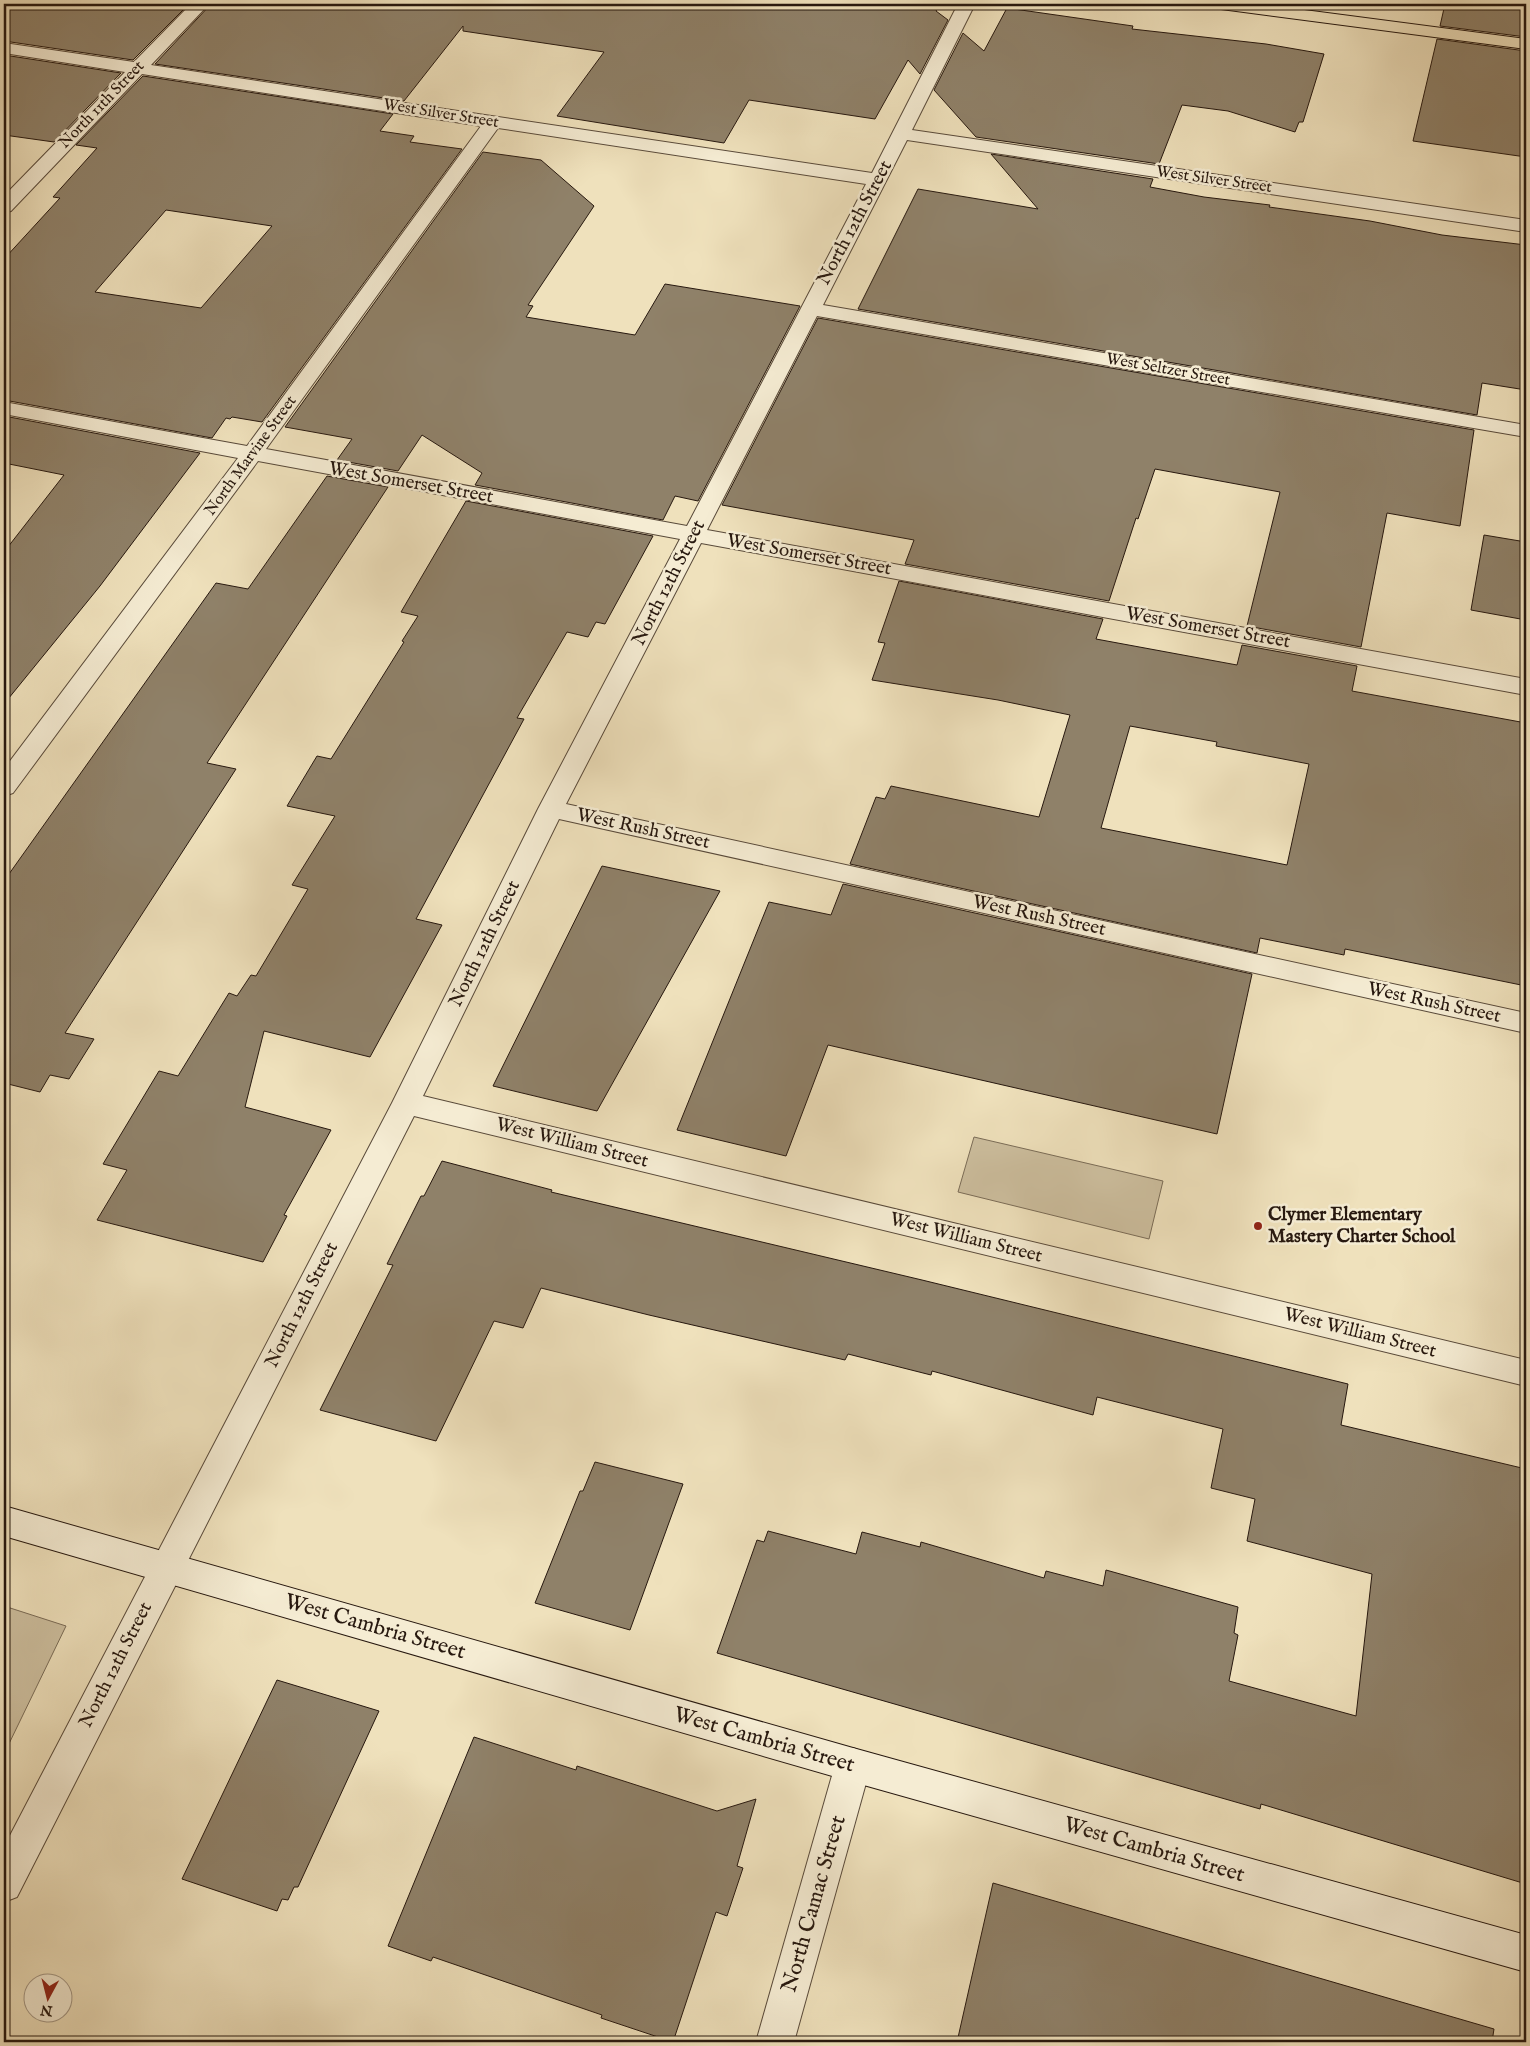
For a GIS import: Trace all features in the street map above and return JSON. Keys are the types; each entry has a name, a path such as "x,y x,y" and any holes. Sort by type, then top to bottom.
{"main road":[{"path":"1222,4 1526,44"}],"street":[{"name":"North 11th Street","path":"4,206 200,4"},
{"name":"North 12th Street","path":"4,1884 406,1103 551,809 902,134 967,4"},
{"name":"West Silver Street","path":"4,48 878,180"},
{"name":"North Marvine Street","path":"4,786 252,454 493,122"},
{"name":"West Silver Street","path":"902,134 1526,226"},
{"name":"West Seltzer Street","path":"810,309 1526,431"},
{"name":"West Somerset Street","path":"4,408 1526,687"},
{"name":"West Rush Street","path":"551,809 1526,1023"},
{"name":"West William Street","path":"406,1103 1526,1373"},
{"name":"West Cambria Street","path":"4,1521 853,1765 1526,1954"},
{"name":"North Camac Street","path":"775,2042 853,1765"}],"shaded area":[{"path":"974,1137 1163,1181 1149,1239 958,1192"},
{"path":"4,1606 66,1626 4,1754"}],"building":[{"path":"4,4 189,4 133,60 4,41"},
{"path":"211,4 282,4 310,8 353,4 940,4 936,11 948,20 920,74 908,60 875,119 749,100 724,143 557,116 604,52 463,31 463,26 404,101 155,64"},
{"path":"1445,4 1526,4 1526,37 1440,26"},
{"path":"1007,8 1133,26 1132,29 1266,44 1324,54 1303,122 1299,122 1295,132 1228,111 1182,105 1159,164 976,137 934,90 963,33 984,51"},
{"path":"1437,39 1526,51 1526,157 1413,141"},
{"path":"4,55 121,73 54,142 4,135"},
{"path":"143,76 393,114 380,131 414,136 410,142 462,149 262,422 232,417 230,419 226,418 212,438 4,400 4,259 60,198 53,197 97,148 76,145","holes":["166,210 272,226 201,308 95,292"]},
{"path":"483,152 541,160 594,206 528,305 533,306 526,317 635,335 665,284 800,306 698,501 675,496 663,520 475,485 482,473 422,435 398,471 337,460 352,439 285,427"},
{"path":"991,154 1153,179 1150,187 1204,197 1270,205 1269,207 1370,221 1442,235 1526,245 1526,390 1482,383 1477,415 858,309 918,189 1038,209"},
{"path":"818,318 1474,430 1460,526 1387,513 1361,647 1247,626 1280,492 1155,469 1138,519 1136,518 1109,601 905,564 914,540 722,505"},
{"path":"4,416 200,453 100,586 4,704 4,552 64,475 4,463"},
{"path":"327,476 388,487 207,763 236,769 65,1033 94,1039 69,1079 50,1075 40,1092 4,1083 4,881 216,583 248,589"},
{"path":"466,501 653,536 605,624 596,622 588,637 567,632 517,718 524,719 416,919 442,925 370,1057 264,1031 245,1107 331,1130 284,1215 287,1216 263,1262 97,1220 127,1170 103,1164 159,1071 178,1076 229,993 237,996 251,975 256,976 308,889 292,885 335,816 287,806 317,756 331,759 404,642 402,641 418,616 401,612"},
{"path":"1484,535 1526,542 1526,620 1471,610"},
{"path":"899,581 1103,619 1096,639 1237,665 1242,645 1357,666 1352,691 1526,723 1526,986 1345,949 1344,955 1260,938 1257,953 850,864 876,797 885,799 891,786 1039,817 1070,715 998,700 872,680 885,643 878,642","holes":["1130,726 1217,742 1216,746 1309,764 1287,865 1101,828"]},
{"path":"602,866 720,891 597,1111 493,1086"},
{"path":"843,884 1252,974 1217,1134 828,1045 786,1156 677,1130 769,902 831,915"},
{"path":"442,1161 552,1190 551,1192 1348,1384 1341,1425 1526,1469 1526,1884 1261,1804 1260,1809 717,1653 757,1540 764,1542 768,1531 856,1554 862,1532 920,1547 921,1542 1044,1578 1046,1571 1103,1586 1106,1570 1238,1607 1234,1633 1238,1635 1229,1681 1356,1716 1372,1574 1247,1541 1255,1499 1211,1488 1223,1429 1097,1397 1093,1415 932,1371 931,1375 848,1354 845,1360 541,1288 523,1328 494,1321 436,1441 320,1410 393,1265 387,1264 421,1196 424,1196"},
{"path":"595,1462 683,1484 630,1630 535,1603 580,1491 583,1491"},
{"path":"277,1680 379,1711 298,1887 294,1887 288,1900 282,1899 277,1911 182,1879"},
{"path":"474,1737 576,1770 577,1766 717,1811 756,1799 737,1866 743,1868 727,1916 716,1912 673,2042 601,2018 602,2015 433,1957 431,1961 388,1946"},
{"path":"993,1883 1494,2029 1492,2042 957,2042"}],"place":[{"name":"Clymer Elementary Mastery Charter School","path":"1258,1226"}]}
